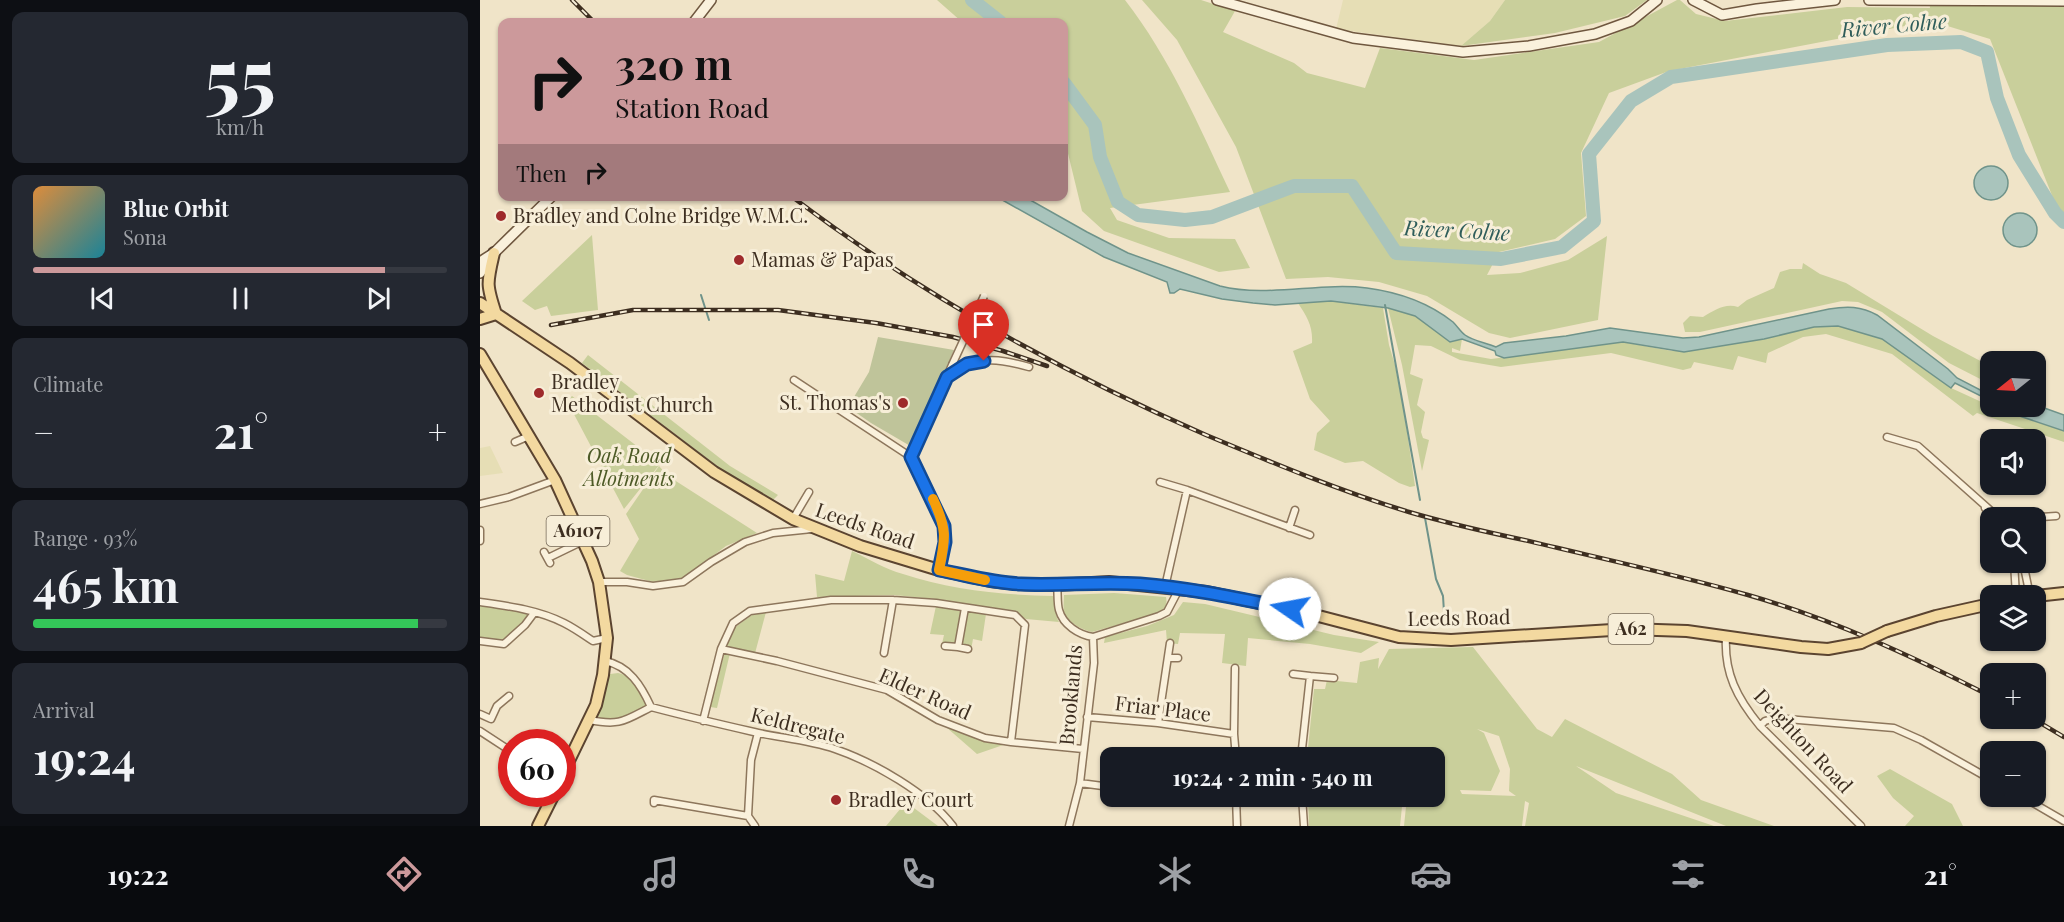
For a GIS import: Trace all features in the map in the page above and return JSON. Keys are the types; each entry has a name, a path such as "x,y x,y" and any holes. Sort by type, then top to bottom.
{"main road":[{"path":"480,320 496,314 487,284 494,253"},
{"name":"Leeds Road","path":"480,303 570,363 714,472 793,519 860,546 939,570 990,581 1057,585 1109,582 1207,592 1307,613 1399,637 1451,640 1628,629 1688,631 1828,649 1861,643 1936,616 1980,606"},
{"name":"Leeds Road","path":"480,312 496,314"},
{"name":"A6107","path":"480,354 555,480 599,582 607,638 605,661 596,705 576,746"},
{"path":"2046,595 2064,593"},
{"path":"538,826 548,807"}],"street":[{"path":"698,18 711,0"},
{"path":"1217,0 1353,38 1463,52 1529,46 1595,34 1630,21 1657,0"},
{"path":"1694,0 1722,15 1835,0"},
{"path":"1869,0 2064,1"},
{"path":"480,273 494,253 547,201"},
{"path":"480,262 494,253"},
{"path":"911,457 984,296"},
{"path":"947,377 967,364 984,361 1003,360 1029,367"},
{"path":"794,380 911,457 944,526 945,542 939,570"},
{"path":"515,442 529,436"},
{"path":"1887,437 1918,446 1986,507"},
{"path":"480,504 509,497 555,480"},
{"path":"1160,482 1310,536"},
{"path":"1165,587 1187,490"},
{"path":"793,519 809,492"},
{"path":"1981,503 1984,507"},
{"path":"1289,528 1294,510"},
{"path":"2046,517 2056,516"},
{"path":"599,582 627,582 653,586 683,582 745,542 773,533 813,529"},
{"path":"480,530 480,541"},
{"path":"547,557 583,541"},
{"name":"Brooklands","path":"1057,585 1059,611 1064,621 1076,632 1093,637 1094,663 1080,783 1069,826"},
{"path":"1093,637 1167,612 1179,589"},
{"path":"703,721 721,649 733,623 750,611 831,600 893,600 1015,615 1025,625 1011,742"},
{"path":"884,653 893,600"},
{"path":"480,602 517,608 565,623 593,641 607,638"},
{"path":"958,647 965,608"},
{"path":"480,640 504,644 525,625 534,613"},
{"name":"Deighton Road","path":"1726,637 1725,655 1735,690 1746,709 1760,726 1862,826"},
{"path":"1158,723 1170,644"},
{"path":"945,646 968,649"},
{"name":"Elder Road","path":"721,649 887,690 938,720 985,738 1083,749"},
{"path":"1168,658 1178,658"},
{"path":"589,720 612,725 651,707 630,673 618,664 605,661"},
{"path":"1234,668 1235,747"},
{"path":"1293,674 1334,678"},
{"path":"1302,747 1310,676"},
{"path":"480,714 491,719 496,706 509,696"},
{"name":"Keldregate","path":"651,707 703,721 833,748 885,772 911,788 953,826"},
{"name":"Friar Place","path":"1088,717 1158,723 1234,734"},
{"path":"1760,726 1765,721 1775,718 1894,728 1921,740 1980,773"},
{"path":"480,731 498,742"},
{"path":"754,826 748,816 751,760 758,733"},
{"path":"1080,783 1100,786"},
{"path":"654,800 748,816"},
{"path":"1236,807 1237,826"},
{"path":"1303,807 1304,826"},
{"path":"2040,807 2064,821"}],"shaded area":[{"path":"1343,0 1505,0 1490,21 1461,46 1336,29"},
{"path":"490,446 503,473 480,476 480,448"}],"green space":[{"path":"937,0 1125,0 1170,69 1230,192 1110,208 1117,220 1169,238 1235,239 1250,268 1219,272 1104,231 1082,211 1068,153 1068,18 957,18"},
{"path":"1142,0 1201,0 1235,11 1223,32 1294,63 1307,73 1365,88 1380,48 1474,60 1599,42 1677,0 1696,14 1725,21 1847,7 1930,8 1929,0 2064,0 2064,214 2057,208 1990,39 1931,21 1669,71 1609,93 1581,153 1586,216 1555,239 1499,252 1487,275 1520,273 1568,260 1607,236 1598,320 1510,338 1489,333 1427,296 1379,282 1328,277 1286,279 1236,147 1177,40"},
{"path":"1505,0 1647,0 1625,16 1555,33 1461,46 1490,21"},
{"path":"592,235 598,310 551,316 547,306 535,310 522,301"},
{"path":"1803,263 1820,274 1846,283 1933,336 1980,361 1980,379 1949,363 1882,312 1858,302 1842,301 1700,332 1685,332 1683,323 1690,316 1703,317 1724,307 1738,307 1747,300 1774,288 1780,272 1802,269"},
{"path":"1331,301 1383,308 1405,418 1415,486 1410,487 1399,483 1363,461 1345,463 1314,450 1317,433 1330,421 1310,399 1293,351 1312,343 1309,322 1298,303"},
{"path":"1388,308 1415,316 1450,342 1462,339 1460,351 1452,348 1452,352 1491,359 1623,342 1672,351 1764,339 1814,327 1838,326 1882,339 1951,388 1980,401 1980,414 1973,416 1892,354 1826,334 1803,337 1768,353 1766,363 1738,356 1733,370 1694,362 1691,368 1683,370 1611,353 1501,367 1460,360 1431,346 1415,345 1410,374 1423,379 1417,405 1425,412 1421,432 1423,438 1429,440 1422,471 1402,365"},
{"path":"878,337 954,350 912,447 848,407 869,372"},
{"path":"588,355 730,466 778,495 772,501 721,469 582,363"},
{"name":"Oak Road Allotments","path":"572,396 660,464 624,509 567,401"},
{"path":"1989,417 2023,417 2064,431 2064,442 2046,436 2046,429 2025,429"},
{"path":"659,466 668,476 757,533 726,546 684,578 653,582 620,571 639,539 626,514"},
{"path":"852,551 896,572 940,584 996,593 1053,596 1059,622 1026,619 1012,611 987,607 982,641 973,639 971,650 941,648 944,635 930,634 936,606 935,599 894,595 817,597 815,574 844,581"},
{"path":"1114,593 1166,597 1166,606 1156,614 1092,632 1075,625 1065,615 1064,595"},
{"path":"480,602 534,613 504,644 480,641"},
{"path":"1183,602 1205,604 1334,635 1379,642 1361,653 1310,644 1248,638 1246,666 1222,663 1225,634 1180,633 1178,644 1167,643 1166,630 1104,643 1105,637 1147,626 1174,615"},
{"path":"766,612 754,657 730,653 717,708 710,707 731,630 752,615"},
{"path":"1473,647 1537,729 1552,737 1565,719 1672,774 1701,800 1774,826 1726,826 1576,766 1616,793 1714,826 1525,826 1529,803 1525,801 1522,826 1404,826 1406,807 1445,807 1445,747 1308,747 1314,689 1325,689 1327,680 1357,683 1360,662 1379,658 1378,669 1389,649","holes":["1477,729 1499,736 1510,769 1509,791 1516,796 1462,794 1460,790 1491,791 1500,771 1484,733"]},
{"path":"618,673 634,681 651,707 627,720 589,720 603,675"},
{"path":"938,720 1009,743 977,754"},
{"path":"1890,769 1952,804 1963,826 1905,826 1914,816 1893,798 1877,776"},
{"path":"906,802 938,826 886,826"},
{"path":"1308,807 1402,807 1400,826 1309,826"}],"water":[{"path":"1991,166 2003,171 2008,183 2003,195 1991,200 1979,195 1974,183 1979,171"},
{"path":"1004,201 1032,201 1128,253 1220,286 1256,291 1349,287 1367,288 1401,296 1444,315 1468,337 1496,347 1504,343 1610,328 1683,338 1699,337 1829,309 1860,308 1877,315 1957,378 1980,390 1980,396 1955,383 1951,388 1882,339 1838,326 1814,327 1764,339 1684,352 1623,342 1504,358 1496,355 1495,351 1462,339 1450,342 1415,316 1388,308 1331,301 1275,305 1253,303 1222,299 1180,289 1170,293 1167,282 1104,257"},
{"path":"2020,213 2032,218 2037,230 2032,242 2020,247 2008,242 2003,230 2008,218"},
{"path":"2046,409 2064,415 2064,431 2023,417 2046,417"}],"waterway":[{"name":"River Colne","path":"972,0 995,18"},
{"name":"River Colne","path":"1068,88 1095,125 1100,157 1118,202 1138,215 1185,220 1212,217 1294,186 1352,186 1396,253 1501,259 1562,247 1594,221 1589,154 1631,101 1671,77 1887,45 1961,42 1987,52 1997,98 2019,155 2055,213 2064,222"},
{"path":"701,295 709,320"},
{"path":"1385,305 1420,500"},
{"path":"1425,518 1436,579 1443,596 1444,612"}],"railway":[{"path":"572,0 590,18"},
{"path":"798,201 889,265 991,328 1097,384 1206,435 1332,486 1409,512 1692,580 1810,615 1871,640 1980,691"},
{"path":"551,325 633,310 778,310 876,323 953,337 1047,366"},
{"path":"2046,726 2064,737"}],"slow traffic":[{"path":"933,499 944,526 945,542 939,570 985,580"}],"place":[{"name":"Bradley and Colne Bridge W.M.C.","path":"501,216"},
{"name":"Mamas & Papas","path":"739,260"},
{"name":"Bradley Methodist Church","path":"539,393"},
{"name":"St. Thomas's","path":"903,403"},
{"name":"Bradley Court","path":"836,800"}],"route":[{"path":"984,361 967,364 947,377 911,457 917,465 944,526 945,542 939,570 990,581 1018,584 1057,585 1109,582 1142,584 1207,592 1290,609"}]}
